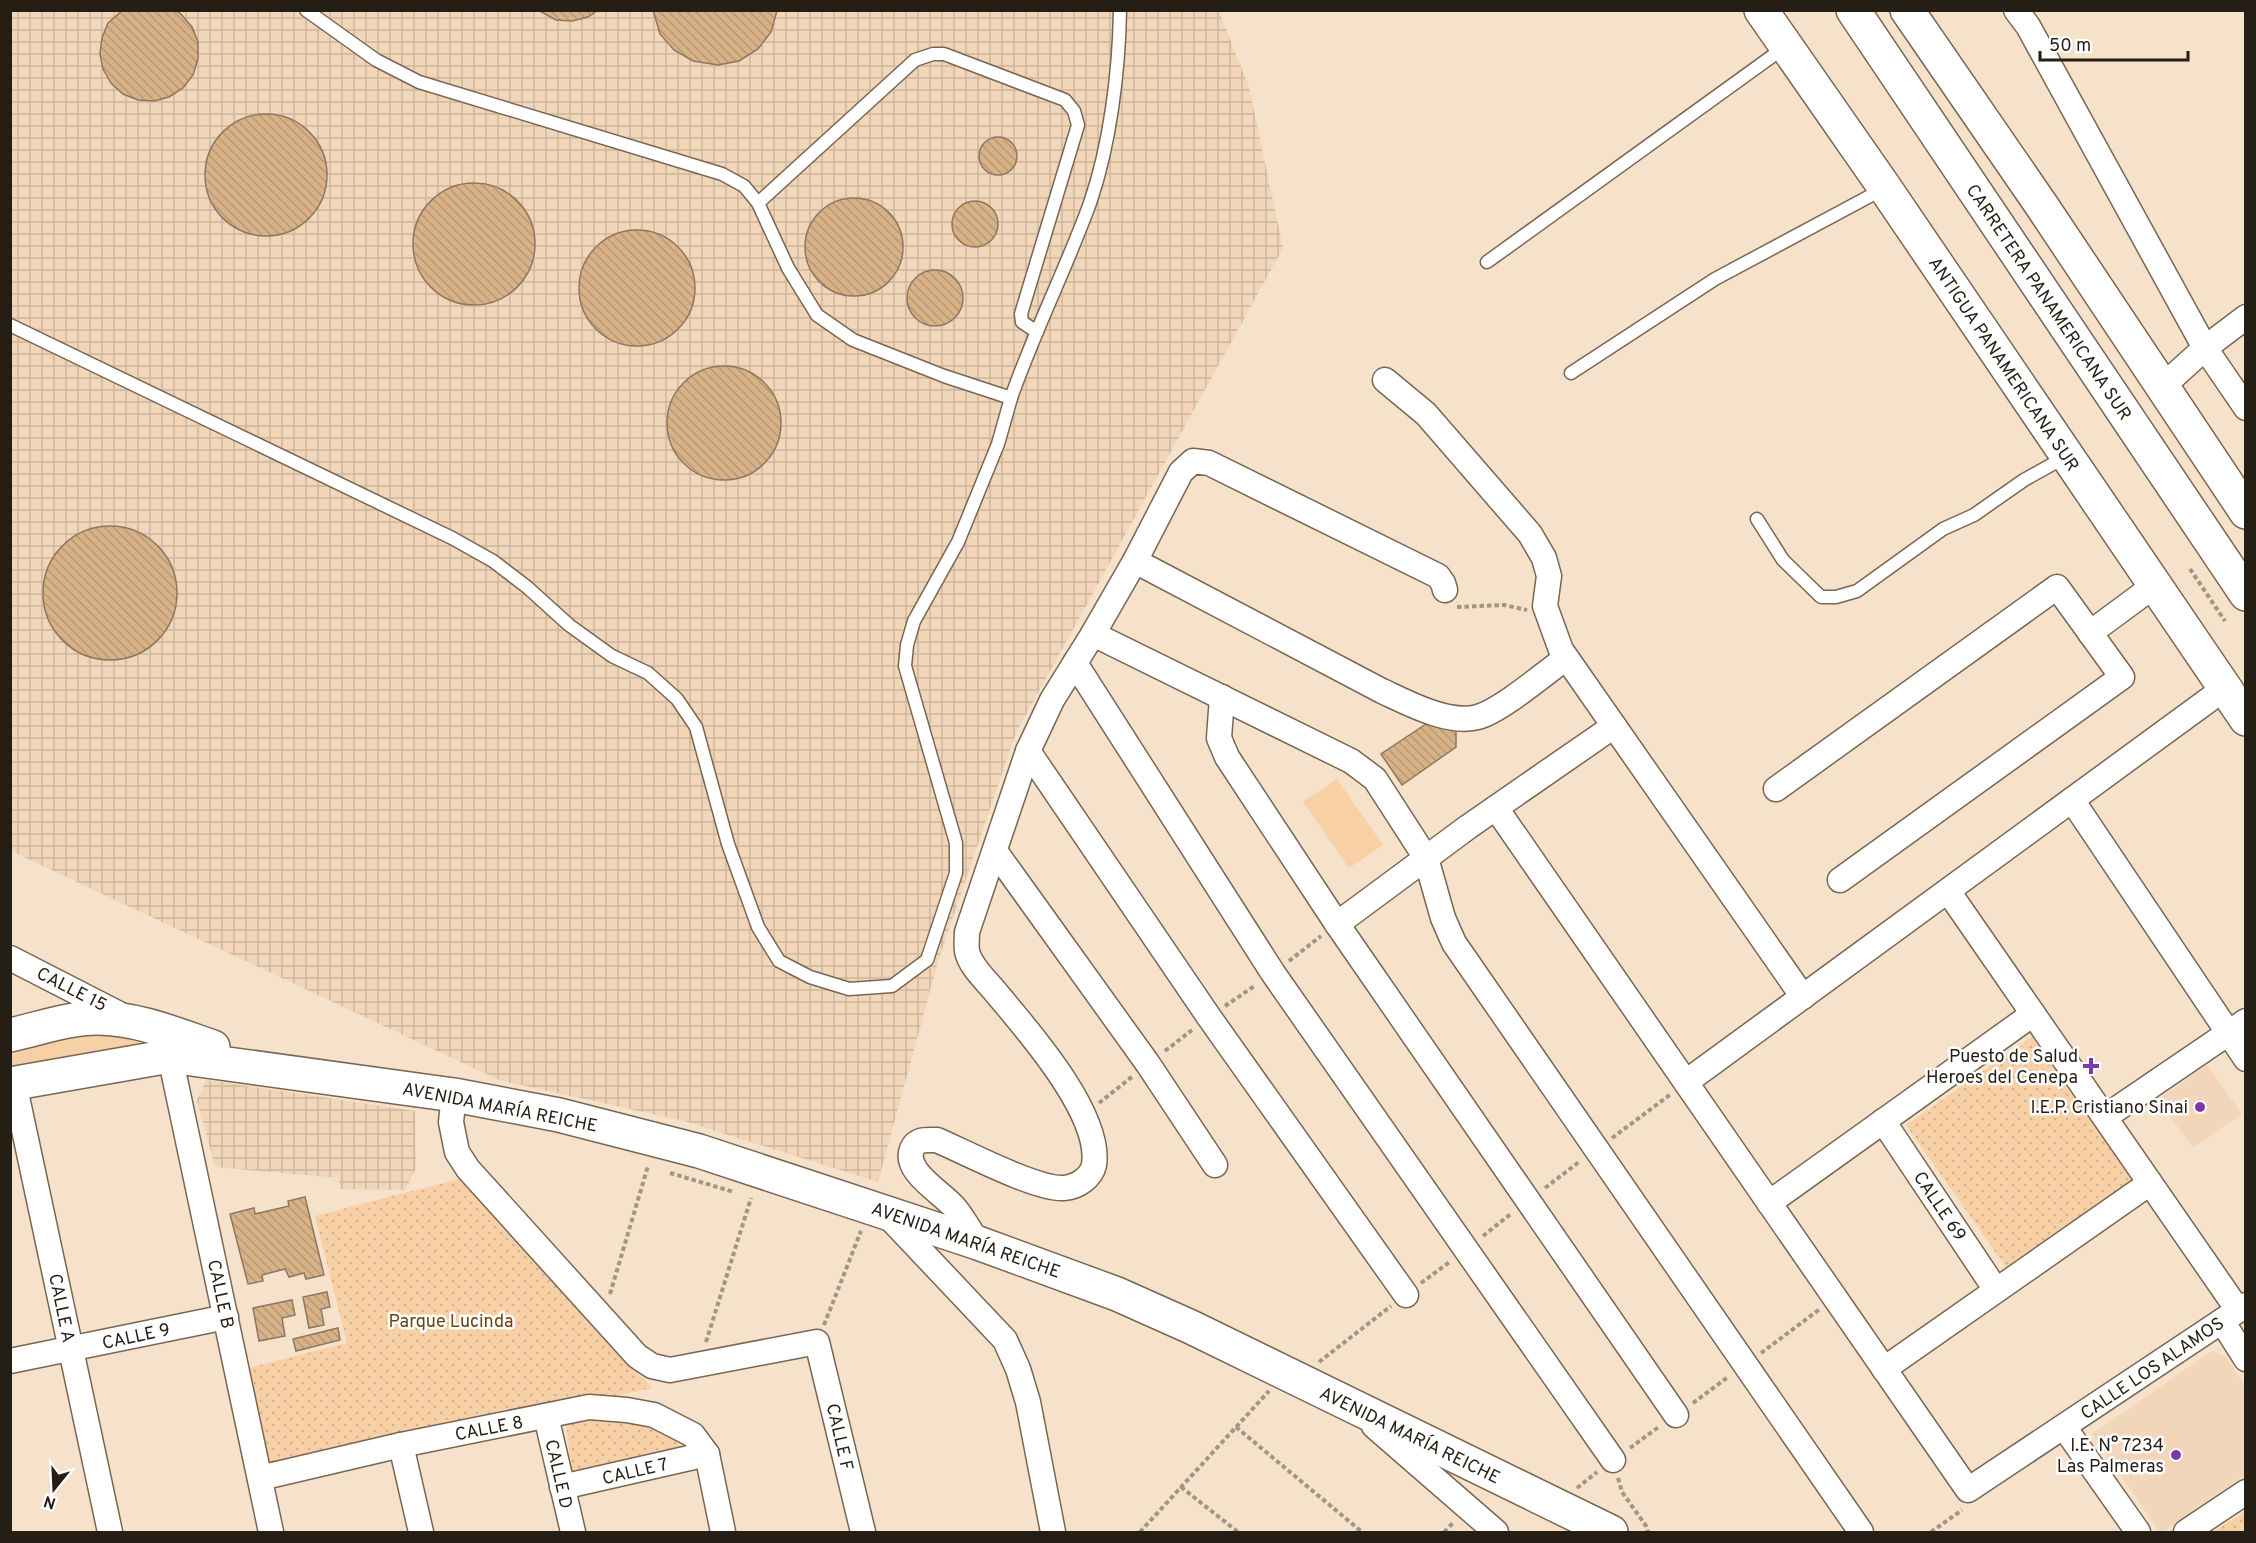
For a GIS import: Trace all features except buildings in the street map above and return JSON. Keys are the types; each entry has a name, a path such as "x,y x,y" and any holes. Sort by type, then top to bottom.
{"main road":[{"name":"ANTIGUA PANAMERICANA SUR","path":"1761,10 2246,719"},
{"name":"CARRETERA PANAMERICANA SUR","path":"1853,10 2246,594"},
{"path":"1912,15 2243,504"},
{"name":"AVENIDA MARÍA REICHE","path":"10,1035 83,1019 132,1021 280,1070"},
{"name":"AVENIDA MARÍA REICHE","path":"12,1083 170,1056 453,1095 559,1115 699,1151 880,1221 978,1243 1118,1294 1611,1533"}],"street":[{"path":"2016,10 2028,26 2205,348 2246,408"},
{"path":"2163,387 2205,348 2246,317"},
{"path":"1385,380 1426,414 1530,534 1544,558 1549,576 1545,606 1561,650 1803,997"},
{"path":"978,1243 955,1208 914,1169 910,1157 913,1146 922,1140 936,1140 1038,1184 1064,1188 1083,1182 1093,1170 1096,1152 1084,1114 1039,1044 975,967 967,952 967,932 1029,751 1052,700 1135,561 1181,472 1193,461 1209,463 1438,576 1443,583 1446,599"},
{"path":"1135,561 1382,691 1435,713 1458,718 1476,717 1491,712 1566,658"},
{"path":"2090,633 2154,585"},
{"path":"1776,789 2056,587 2122,677 1840,880"},
{"path":"1093,634 1351,761 1375,779 1426,858 1443,918 1454,943 1861,1533"},
{"path":"1075,663 1273,973 1613,1460"},
{"path":"1686,1083 2225,688"},
{"path":"1222,697 1219,738 1227,757 1337,924 1676,1415"},
{"path":"1337,924 1426,858 1614,726"},
{"path":"1029,751 1209,1017 1406,1294"},
{"path":"2072,800 2237,1027 2246,1059"},
{"path":"1496,808 1968,1490"},
{"path":"995,851 1148,1064 1215,1165"},
{"path":"1948,891 2150,1183 2235,1312 2246,1359"},
{"name":"CALLE 15","path":"10,958 73,988 132,1021"},
{"path":"1769,1203 2032,1014"},
{"path":"2104,1117 2237,1027"},
{"name":"CALLE B","path":"170,1056 271,1533"},
{"name":"CALLE A","path":"12,1083 110,1533"},
{"path":"453,1095 452,1122 457,1152 468,1169 636,1356 652,1366 670,1370 817,1342"},
{"name":"CALLE 69","path":"1883,1121 1996,1290"},
{"path":"1884,1369 2150,1183"},
{"path":"880,1221 1005,1340 1018,1369 1028,1402 1053,1533"},
{"name":"CALLE LOS ALAMOS","path":"1968,1490 2235,1312"},
{"name":"CALLE 9","path":"10,1361 226,1317"},
{"name":"CALLE F","path":"817,1342 862,1533"},
{"path":"1351,1406 1497,1533"},
{"name":"CALLE 8","path":"260,1478 401,1445 589,1407 654,1415 693,1435 707,1454"},
{"name":"CALLE D","path":"546,1416 573,1533"},
{"path":"2064,1427 2138,1533"},
{"path":"401,1445 422,1533"},
{"path":"707,1454 723,1533"},
{"name":"CALLE 7","path":"562,1487 707,1454"},
{"path":"2186,1533 2246,1492"}],"lane":[{"path":"306,10 376,60 419,82 722,174 744,186 758,203 788,268 817,315 853,340 944,376 1011,398"},
{"path":"10,325 452,538 493,561 569,624 612,656 648,674 676,699 696,727 728,844 758,927 779,961 810,977 849,989 892,986 927,960 956,873 956,843 905,666 907,645 914,621 958,542 998,444 1011,398 1090,202 1107,135 1120,42 1120,10"},
{"path":"1487,262 1785,46"},
{"path":"758,203 915,60 923,56 944,54 1065,100 1074,111 1078,125 1021,314 1022,322 1037,332"},
{"path":"1571,373 1715,279 1884,188"},
{"path":"1757,519 1783,560 1800,577 1821,597 1836,597 1857,591 1943,529 1974,515 2024,480 2067,456"}],"path":[{"path":"2190,569 2225,621"},
{"path":"1446,599 1504,605 1548,615"},
{"path":"1297,1379 1596,1149 1686,1083"},
{"path":"603,1318 648,1166 638,1163"},
{"path":"660,1170 740,1194"},
{"path":"699,1366 751,1198 762,1201"},
{"path":"850,1228 880,1221"},
{"path":"817,1342 880,1221"},
{"path":"1140,1533 1270,1390 1256,1376 1266,1364"},
{"path":"1236,1427 1362,1533"},
{"path":"1613,1460 1622,1492 1646,1526 1648,1533"},
{"path":"1181,1487 1238,1533"},
{"path":"1931,1533 1977,1500 1968,1490"}],"shaded area":[{"path":"11,11 1219,11 1249,87 1283,248 1016,733 939,958 878,1182 684,1121 499,1080 11,851"},
{"name":"I.E.P. Cristiano Sinai","path":"2207,1065 2242,1114 2193,1148 2158,1100"},
{"path":"206,1080 415,1111 416,1168 405,1190 340,1189 339,1178 215,1167 197,1100"},
{"name":"I.E. N° 7234 Las Palmeras","path":"2212,1351 2225,1356 2245,1387 2245,1475 2160,1532 2092,1434"}],"green space":[{"path":"1337,779 1383,845 1349,868 1303,802"},
{"path":"101,1031 165,1040 11,1073 10,1050"},
{"path":"2033,1036 2135,1182 2008,1270 1906,1125"},
{"name":"Parque Lucinda","path":"467,1177 652,1388 268,1469 248,1368 347,1343 315,1216"},
{"path":"583,1418 642,1423 670,1437 682,1447 572,1475 566,1423"},
{"path":"2245,1512 2245,1532 2213,1532"}],"place":[{"name":"Puesto de Salud Heroes del Cenepa","path":"2091,1066"},
{"name":"I.E.P. Cristiano Sinai","path":"2200,1107"},
{"name":"I.E. N° 7234 Las Palmeras","path":"2176,1455"}]}
